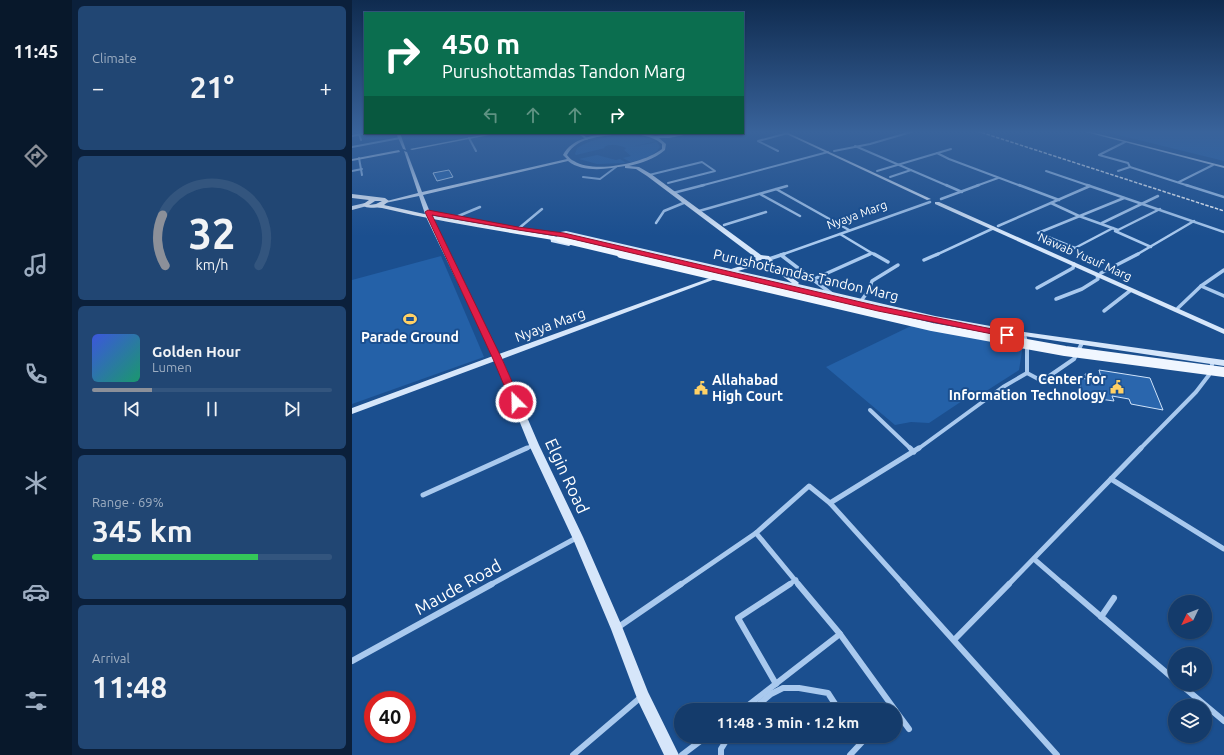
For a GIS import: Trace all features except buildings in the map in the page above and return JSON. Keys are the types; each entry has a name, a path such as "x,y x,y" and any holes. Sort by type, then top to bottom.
{"main road":[{"name":"Elgin Road","path":"411,166 428,214 498,359 534,445 578,537 617,628 643,696 672,755"},
{"path":"352,197 369,206 541,166"},
{"path":"588,166 621,166"},
{"path":"625,166 637,168 668,183 686,202 724,225 760,259"},
{"path":"643,166 760,259"},
{"path":"859,166 930,199"},
{"path":"868,166 930,199"},
{"path":"352,197 383,202"},
{"name":"Nawab Yusuf Marg","path":"930,199 940,201 1099,274 1224,328"},
{"path":"352,208 374,200"},
{"name":"Purushottamdas Tandon Marg","path":"383,202 428,214 558,236"},
{"name":"Purushottamdas Tandon Marg","path":"428,214 456,217 558,236"},
{"name":"Nawab Yusuf Marg","path":"996,227 1224,332"},
{"name":"Purushottamdas Tandon Marg","path":"1224,363 1024,334 935,318 566,233 552,240 718,278 926,329 1077,356 1224,377"},
{"path":"558,236 938,322 1046,342 1224,368"},
{"path":"558,236 932,327 1065,351 1224,372"},
{"name":"Nyaya Marg","path":"352,411 718,278 760,259 768,261"},
{"path":"768,261 800,286"}],"street":[{"path":"361,166 362,175"},
{"path":"651,174 684,166"},
{"path":"668,183 715,171 708,166"},
{"path":"676,192 774,166"},
{"path":"878,171 892,166"},
{"path":"903,166 962,192"},
{"path":"968,166 1059,200"},
{"path":"1178,182 1211,166"},
{"path":"583,177 600,179 616,167"},
{"path":"1118,171 1130,167 1224,197"},
{"path":"352,171 362,170"},
{"path":"890,177 911,170"},
{"path":"1046,171 1224,232"},
{"path":"940,201 999,178"},
{"path":"1076,181 1080,178"},
{"path":"701,211 787,186"},
{"path":"924,260 1090,186"},
{"path":"776,189 849,230"},
{"path":"760,194 800,216"},
{"path":"1102,223 1158,196"},
{"path":"1125,198 1038,233 1075,248 1111,228 1118,230 1160,210"},
{"name":"Nyaya Marg","path":"768,261 930,199"},
{"path":"656,223 664,211 686,202"},
{"path":"1052,203 1079,216 1102,223 1151,247"},
{"path":"456,217 480,207"},
{"path":"518,229 542,209"},
{"path":"724,225 766,212"},
{"path":"1056,299 1082,289 1098,279 1099,274 1151,247 1194,221"},
{"path":"840,234 888,262"},
{"path":"814,279 872,252"},
{"path":"781,255 832,294"},
{"path":"1037,288 1068,272 1073,268 1074,264"},
{"path":"861,301 869,290 872,282 898,265"},
{"path":"1178,308 1201,286 1224,270"},
{"path":"1201,286 1224,296"},
{"path":"1104,311 1131,290"},
{"path":"1024,334 1027,347 1027,373"},
{"path":"1027,373 1042,382 1077,356 1082,343"},
{"path":"954,640 1196,392 1209,375 1213,361"},
{"path":"830,503 914,452 1003,387 1027,373"},
{"path":"870,410 914,452"},
{"path":"423,495 534,445"},
{"path":"1111,479 1156,508 1180,520 1224,549"},
{"path":"617,628 756,533 809,486 830,503 1056,755"},
{"path":"756,533 840,634 890,703"},
{"name":"Maude Road","path":"352,661 578,537"},
{"path":"1034,559 1168,674"},
{"path":"776,684 738,618 796,580"},
{"path":"1101,617 1114,598"},
{"path":"751,703 840,634"},
{"path":"760,703 784,688 809,689 828,694 834,703"},
{"path":"1188,691 1224,721"},
{"path":"573,755 643,696"},
{"path":"902,720 908,729"},
{"path":"682,755 698,743"},
{"path":"721,755 721,749 725,743"},
{"path":"850,755 860,743"}],"shaded area":[{"name":"Parade Ground","path":"441,256 484,357 352,404 352,280"},
{"path":"913,325 1023,345 1019,370 980,395 968,397 929,423 911,422 895,425 826,367"}],"railway":[{"path":"1086,166 1224,211"}],"place":[{"name":"Parade Ground","path":"410,319"},
{"name":"Center for Information Technology","path":"1117,387"},
{"name":"Allahabad High Court","path":"701,388"}],"route":[{"path":"516,402 498,359 429,217 428,212 518,229 564,235 718,270 878,309 1007,335"}]}
